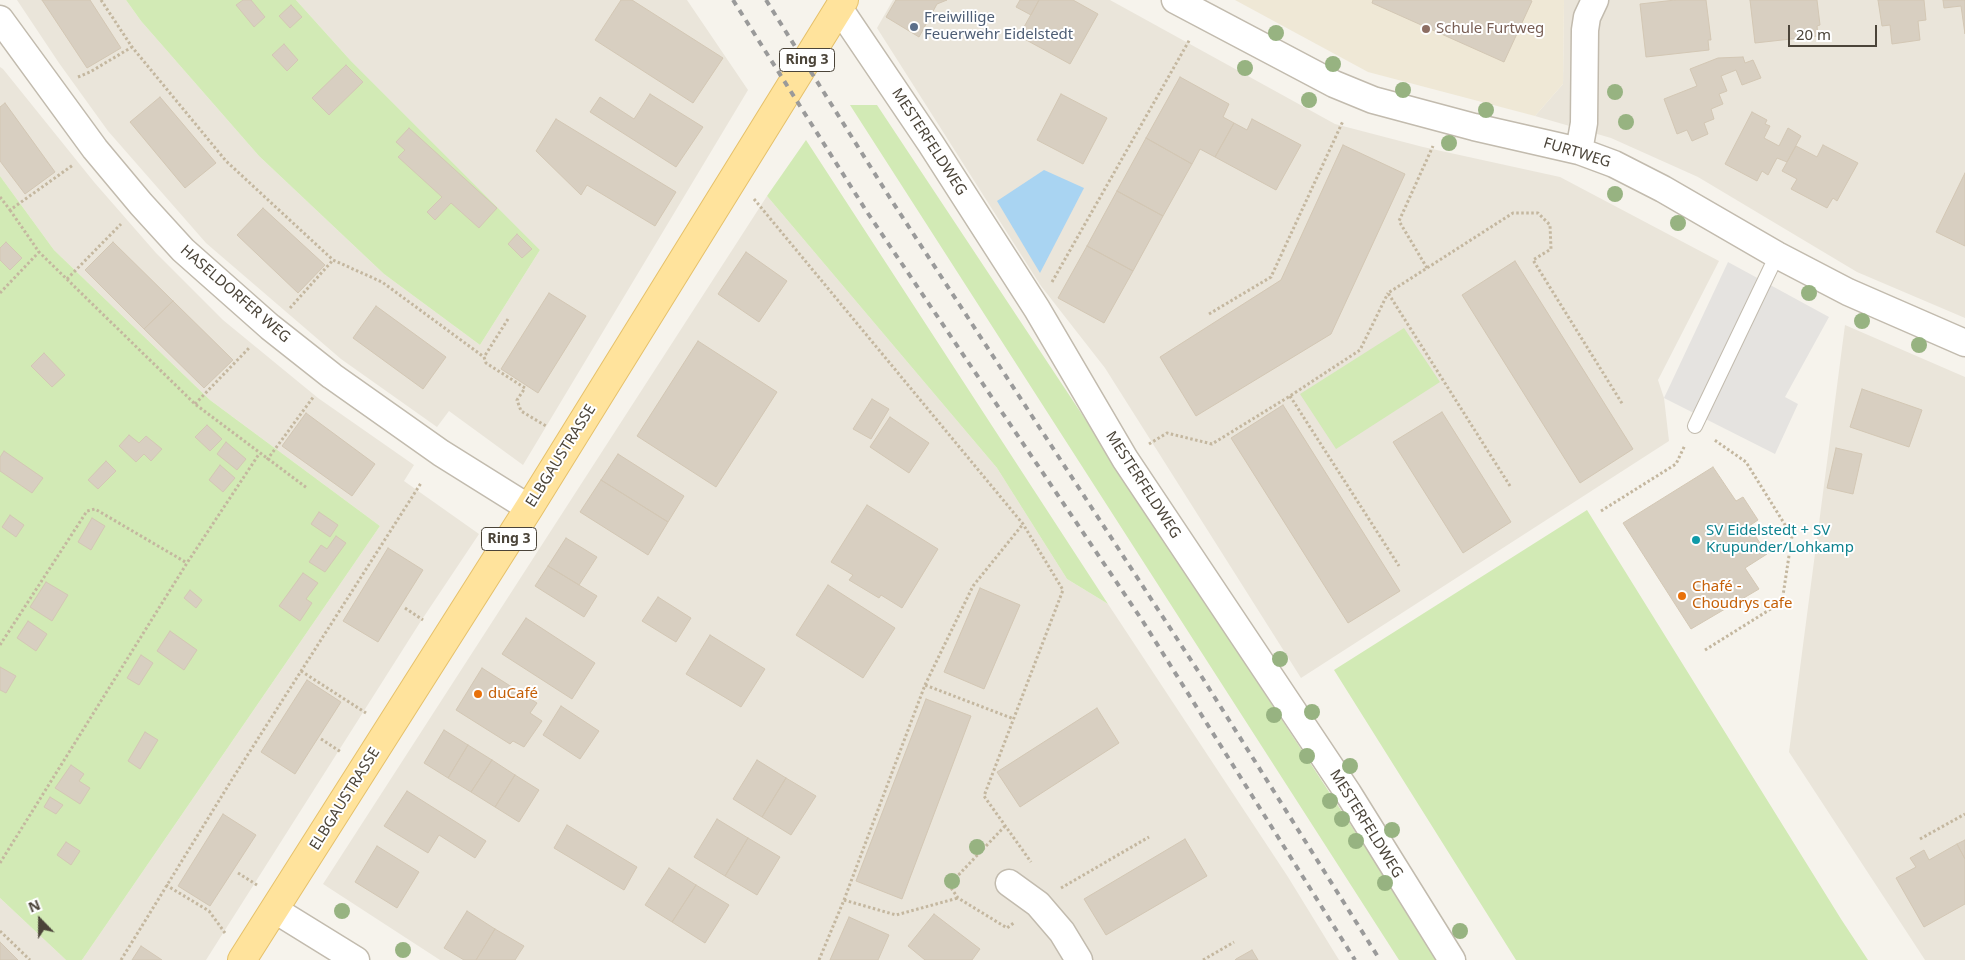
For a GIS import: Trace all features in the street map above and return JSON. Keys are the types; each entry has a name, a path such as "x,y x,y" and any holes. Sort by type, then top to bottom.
{"main road":[{"name":"ELBGAUSTRASSE","path":"236,950 268,899 529,508 842,4"}],"street":[{"name":"FURTWEG","path":"1175,0 1334,84 1373,100 1579,151 1614,164 1663,189 1777,255 1848,292 1965,343"},
{"path":"1579,151 1584,123 1585,30 1587,17 1595,0"},
{"name":"MESTERFELDWEG","path":"842,4 1037,309 1125,459 1348,793 1452,960"},
{"name":"HASELDORFER WEG","path":"0,19 95,149 140,204 191,256 270,327 332,376 441,453 529,508"},
{"path":"1009,883 1038,904 1062,932 1079,960"},
{"path":"268,899 356,960"}],"lane":[{"path":"1695,426 1777,255"}],"path":[{"path":"101,0 132,47 226,161 333,260 382,282 484,357 486,362 525,388 517,400 521,411 551,429"},
{"path":"1037,309 1190,38"},
{"path":"74,79 90,72 132,47"},
{"path":"1209,314 1271,277 1343,121"},
{"path":"1427,268 1399,221 1434,144"},
{"path":"10,210 80,160"},
{"path":"0,197 39,252 195,404 306,488"},
{"path":"753,198 1023,524 1063,590 984,796 1032,863"},
{"path":"1125,459 1167,433 1212,444 1290,396 1360,350 1388,293 1513,213 1538,214 1550,225 1550,249 1533,260 1623,405"},
{"path":"67,279 122,224"},
{"path":"0,293 39,252"},
{"path":"288,310 333,260"},
{"path":"1388,293 1510,486"},
{"path":"484,357 508,319"},
{"path":"195,404 256,342"},
{"path":"267,460 317,392"},
{"path":"1290,396 1400,566"},
{"path":"1601,511 1676,464 1695,426 1746,462 1792,536 1782,602 1705,650"},
{"path":"0,863 188,563 259,454"},
{"path":"121,960 166,885 421,483"},
{"path":"0,645 87,511 96,509 188,563"},
{"path":"819,960 844,900 925,685 973,586 1023,524"},
{"path":"405,608 428,623"},
{"path":"302,671 370,715"},
{"path":"925,685 1014,719"},
{"path":"321,739 345,754"},
{"path":"1920,839 1965,814"},
{"path":"1038,904 1054,892 1149,837"},
{"path":"238,873 268,899"},
{"path":"166,885 209,911 236,950"},
{"path":"844,900 896,915 958,898"},
{"path":"0,931 30,960"},
{"path":"1203,960 1234,942"}],"shaded area":[{"path":"17,0 126,0 141,21 259,156 384,274 480,345 540,250 351,61 296,0 687,0 748,90 523,465 449,411 437,427 341,359 206,243 108,131"},
{"path":"893,0 1110,0 1335,124 1423,147 1560,177 1719,261 1658,380 1664,398 1669,441 1301,678 1105,368 1041,286 877,28"},
{"name":"Schule Furtweg","path":"1235,0 1564,0 1563,84 1535,116 1368,72"},
{"path":"1564,0 1965,0 1965,318 1857,272 1698,177 1611,138 1535,116 1563,84"},
{"path":"0,67 94,182 156,253 223,320 318,398 414,465 404,481 479,534 419,624 206,960 82,960 380,526 210,400 54,250 0,176"},
{"path":"767,196 997,468 1067,579 1108,604 1288,877 1339,960 440,960 323,884"},
{"path":"1728,262 1829,317 1785,397 1798,404 1775,454 1664,398"},
{"path":"1845,325 1965,377 1965,960 1925,960 1789,752"},
{"path":"0,898 66,960 0,960"}],"green space":[{"path":"126,0 296,0 351,61 540,250 480,345 384,274 259,156 141,21"},
{"path":"850,105 877,105 1439,960 1399,960"},
{"path":"806,140 1108,604 1067,579 997,468 767,196"},
{"path":"0,176 54,250 210,400 380,526 82,960 66,960 0,898"},
{"path":"1404,328 1440,382 1336,449 1300,394"},
{"path":"1587,510 1868,960 1516,960 1334,670"}],"water":[{"path":"1044,170 1084,188 1040,273 997,201"}],"building":[{"path":"42,0 90,0 121,48 87,68"},
{"path":"243,0 251,0 265,17 254,27 236,5"},
{"path":"621,0 632,0 723,58 693,103 595,40"},
{"name":"Freiwillige Feuerwehr Eidelstedt","path":"896,0 947,0 937,4 919,37 886,17"},
{"path":"1020,0 1039,0 1031,15 1016,7"},
{"path":"1039,0 1073,0 1098,14 1070,64 1019,36"},
{"path":"1373,0 1532,1 1504,62 1372,3"},
{"path":"1675,0 1706,0 1711,40 1708,40 1709,50 1646,57 1640,4"},
{"path":"1750,0 1817,0 1820,25 1817,26 1818,36 1755,43"},
{"path":"1878,0 1924,0 1926,20 1918,21 1920,40 1892,44 1890,25 1882,26"},
{"path":"1943,0 1965,0 1965,34 1961,6 1944,8"},
{"path":"291,5 302,17 290,28 279,16"},
{"path":"284,44 298,60 287,71 272,55"},
{"path":"1743,57 1745,63 1753,60 1761,78 1742,85 1736,70 1721,76 1727,91 1719,94 1723,104 1711,109 1714,119 1704,123 1708,134 1692,141 1687,130 1677,134 1664,99 1697,86 1690,69 1718,58"},
{"path":"346,65 363,82 329,115 312,98"},
{"path":"1180,77 1229,104 1223,117 1234,123 1215,157 1200,149 1192,164 1146,138"},
{"path":"650,94 703,127 676,167 590,112 600,97 634,119"},
{"path":"1061,94 1107,118 1083,164 1037,140"},
{"path":"160,97 216,163 185,188 130,122"},
{"path":"5,103 55,172 25,194 0,161 0,107"},
{"path":"1752,112 1767,120 1765,124 1770,126 1764,138 1779,146 1788,128 1801,136 1787,162 1777,158 1768,175 1762,171 1757,181 1725,164"},
{"path":"556,119 676,192 655,226 587,185 581,195 536,151"},
{"path":"1252,119 1301,145 1276,190 1215,157 1234,123 1247,130"},
{"path":"409,128 497,208 479,228 451,203 435,220 427,212 442,197 398,157 405,150 396,142"},
{"path":"1146,138 1192,164 1163,216 1117,191"},
{"path":"1343,145 1405,174 1331,334 1196,416 1160,357 1281,280"},
{"path":"1823,145 1858,163 1837,201 1833,198 1827,208 1791,189 1797,179 1782,171 1796,146 1817,157"},
{"path":"1965,173 1965,246 1936,232"},
{"path":"1117,191 1163,216 1133,271 1087,246"},
{"path":"263,208 325,265 298,293 237,235"},
{"path":"517,234 532,249 522,258 508,244"},
{"path":"6,242 22,258 10,270 0,260 0,248"},
{"path":"113,242 173,301 144,329 85,270"},
{"path":"1087,246 1133,271 1104,323 1058,298"},
{"path":"746,252 787,281 759,322 718,294"},
{"path":"1515,261 1633,449 1580,483 1462,295"},
{"path":"549,293 586,316 538,393 501,369"},
{"path":"173,301 233,360 204,388 144,329"},
{"path":"376,306 446,357 423,389 353,338"},
{"path":"698,341 777,392 716,487 637,436"},
{"path":"44,353 65,375 52,387 31,366"},
{"path":"1862,389 1922,410 1909,447 1850,427"},
{"path":"872,399 889,409 871,439 853,429"},
{"path":"1283,405 1400,591 1348,623 1231,438"},
{"path":"1442,412 1511,522 1463,553 1393,442"},
{"path":"306,413 375,464 352,496 282,446"},
{"path":"890,417 929,443 909,473 870,447"},
{"path":"207,425 222,439 210,451 195,437"},
{"path":"129,435 139,443 146,436 162,449 151,461 144,454 136,462 119,446"},
{"path":"226,442 246,459 237,470 217,454"},
{"path":"1836,448 1862,454 1853,494 1827,488"},
{"path":"4,451 43,478 32,493 0,471 0,457"},
{"path":"618,454 684,496 668,522 601,480"},
{"path":"106,461 116,471 98,489 88,480"},
{"path":"220,465 235,478 223,492 209,480"},
{"name":"SV Eidelstedt + SV Krupunder/Lohkamp","path":"1713,467 1736,501 1743,497 1758,520 1749,526 1767,554 1745,568 1759,589 1691,629 1623,523"},
{"path":"601,480 668,522 648,555 580,512"},
{"path":"867,505 938,549 902,608 881,595 879,598 849,580 853,575 831,562"},
{"path":"319,512 338,525 330,537 311,524"},
{"path":"10,515 24,525 16,537 2,527"},
{"path":"92,518 105,526 91,550 78,542"},
{"path":"336,536 346,543 325,572 309,562 321,545 327,549"},
{"path":"566,538 597,557 579,585 548,566"},
{"path":"388,548 423,570 378,642 343,621"},
{"path":"548,566 597,596 584,617 535,586"},
{"path":"303,573 318,583 306,599 312,603 300,621 279,606"},
{"path":"46,582 68,595 52,621 30,607"},
{"path":"828,585 895,628 863,678 796,635"},
{"path":"980,588 1020,605 984,689 944,672"},
{"path":"190,590 202,600 196,608 184,598"},
{"path":"658,597 691,618 676,642 642,621"},
{"path":"526,618 595,663 572,699 502,654"},
{"path":"28,621 47,634 36,651 17,638"},
{"path":"170,631 197,650 184,670 157,651"},
{"path":"710,635 765,669 741,707 686,674"},
{"path":"141,655 153,663 139,685 127,678"},
{"path":"0,667 16,676 6,693 0,690"},
{"path":"482,668 537,703 530,713 542,721 524,747 513,741 510,744 456,710"},
{"path":"307,680 341,702 295,774 261,752"},
{"path":"926,699 971,716 902,899 856,881"},
{"path":"561,706 599,731 580,759 543,735"},
{"path":"1097,708 1119,743 1020,807 997,772"},
{"path":"444,730 468,745 448,778 424,763"},
{"path":"145,732 158,740 140,769 128,761"},
{"path":"468,745 492,760 471,792 448,778"},
{"path":"492,760 515,775 495,807 471,792"},
{"path":"757,760 786,778 762,817 733,799"},
{"path":"71,765 84,774 79,781 90,788 80,804 55,788"},
{"path":"515,775 539,790 519,822 495,807"},
{"path":"786,778 816,796 791,835 762,817"},
{"path":"407,791 486,841 475,858 439,835 428,853 384,826"},
{"path":"50,797 63,805 56,814 44,807"},
{"path":"223,814 256,835 210,906 178,886"},
{"path":"717,819 748,838 725,876 694,857"},
{"path":"567,825 637,867 624,890 554,848"},
{"path":"748,838 780,857 757,895 725,876"},
{"path":"1185,839 1207,876 1106,935 1084,899"},
{"path":"1965,840 1965,859 1957,844"},
{"path":"66,842 80,851 71,865 57,855"},
{"path":"1957,844 1965,859 1965,904 1924,927 1896,878 1916,867 1910,858 1924,850 1929,860"},
{"path":"377,846 419,872 397,908 355,882"},
{"path":"669,868 696,885 672,922 645,905"},
{"path":"696,885 729,905 705,943 672,922"},
{"path":"467,911 495,929 476,960 464,960 444,948"},
{"path":"934,914 980,949 972,960 925,960 908,946"},
{"path":"849,917 889,935 878,960 830,960"},
{"path":"495,929 524,946 515,960 476,960"},
{"path":"0,942 18,960 0,960"},
{"path":"141,946 162,960 132,960"},
{"path":"1252,950 1258,960 1235,960 1236,959"}],"railway":[{"path":"733,0 867,212 1142,620 1355,960"},
{"path":"766,0 890,198 1200,674 1380,960"}],"place":[{"name":"Freiwillige Feuerwehr Eidelstedt","path":"914,27"},
{"name":"Schule Furtweg","path":"1426,29"},
{"name":"SV Eidelstedt + SV Krupunder/Lohkamp","path":"1696,540"},
{"name":"Chafé - Choudrys cafe","path":"1682,596"},
{"name":"duCafé","path":"478,694"}]}
